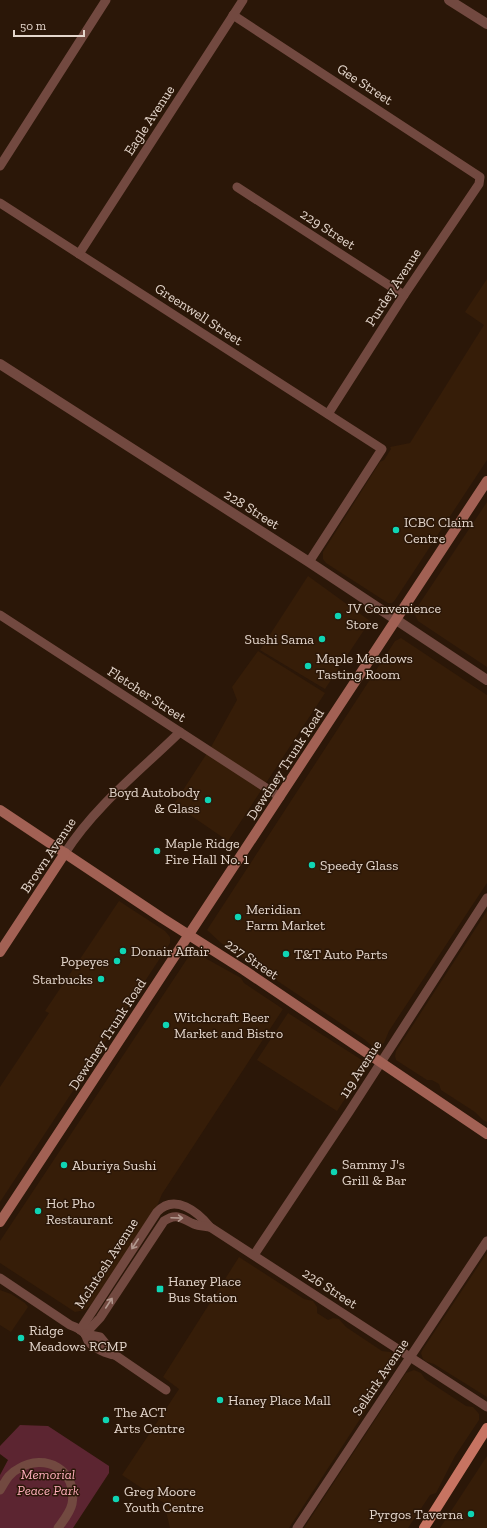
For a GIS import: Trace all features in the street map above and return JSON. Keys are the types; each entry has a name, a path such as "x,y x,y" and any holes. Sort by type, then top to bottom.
{"main road":[{"name":"Dewdney Trunk Road","path":"0,1222 487,481"},
{"name":"227 Street","path":"0,810 487,1134"},
{"name":"Brown Avenue","path":"0,952 64,853"},
{"path":"424,1528 487,1428"}],"street":[{"path":"0,166 106,0"},
{"name":"Eagle Avenue","path":"79,254 243,0"},
{"path":"449,0 487,24"},
{"name":"Gee Street","path":"233,15 480,177"},
{"name":"Purdey Avenue","path":"328,414 404,295 478,184 480,177"},
{"name":"229 Street","path":"237,187 404,295"},
{"name":"Greenwell Street","path":"0,203 382,449 308,562"},
{"name":"228 Street","path":"0,364 397,619 487,680"},
{"name":"Fletcher Street","path":"0,615 280,797"},
{"name":"Brown Avenue","path":"64,853 83,826 97,811 180,732"},
{"name":"119 Avenue","path":"254,1255 381,1063 487,898"},
{"name":"226 Street","path":"157,1212 167,1205 175,1204 185,1206 198,1213 210,1227 487,1407"},
{"name":"McIntosh Avenue","path":"82,1332 157,1212"},
{"path":"82,1332 100,1318 164,1221 172,1217 180,1217 195,1224 210,1227"},
{"name":"Selkirk Avenue","path":"297,1528 487,1241"},
{"path":"0,1278 82,1332 89,1342 108,1354 115,1355 166,1390"},
{"path":"0,1490 11,1474 25,1465 42,1462 50,1463 58,1467 64,1472 68,1479 72,1498 70,1510 58,1528"}],"shaded area":[{"path":"487,279 487,460 395,600 392,603 388,603 326,563 323,559 323,552 380,462 384,460 391,449 390,447 410,443 484,325 465,312"},
{"path":"487,502 487,667 418,621 414,613"},
{"path":"308,576 370,621 325,689 260,650"},
{"path":"401,638 487,695 487,883 389,1031 384,1043 380,1046 373,1047 364,1039 221,943 207,930 395,641"},
{"path":"258,651 325,693 228,841 174,804 211,747 237,700 232,687"},
{"path":"119,901 165,931 170,937 170,943 0,1202 0,1087 49,1013 45,1011"},
{"path":"487,911 487,1122 475,1112 441,1090 439,1084 432,1080 427,1080 396,1060 395,1056 396,1051"},
{"path":"196,953 241,978 244,983 283,1009 162,1194 157,1206 91,1305 85,1310 75,1312 0,1263 0,1241 189,956"},
{"path":"288,1013 365,1062 365,1073 356,1082 337,1111 257,1060"},
{"path":"487,1253 487,1397 434,1364 427,1362 423,1359 421,1353"},
{"path":"239,1257 304,1299 313,1301 317,1307 317,1313 328,1320 333,1318 339,1319 346,1327 382,1351 390,1352 395,1357 396,1364 289,1528 170,1528 164,1503 122,1475 179,1389 163,1377"},
{"path":"0,1290 11,1294 25,1303 28,1307 11,1332 0,1325"},
{"path":"414,1370 421,1373 425,1379 466,1406 473,1407 479,1414 479,1420 455,1456 436,1493 430,1495 408,1528 304,1528 406,1373"},
{"path":"487,1456 487,1528 440,1528"}],"green space":[{"name":"Memorial Peace Park","path":"20,1425 48,1426 109,1466 109,1473 73,1528 0,1528 0,1475 8,1460 0,1454 0,1446"}],"place":[{"name":"ICBC Claim Centre","path":"396,530"},
{"name":"JV Convenience Store","path":"338,616"},
{"name":"Sushi Sama","path":"322,639"},
{"name":"Maple Meadows Tasting Room","path":"308,666"},
{"name":"Boyd Autobody & Glass","path":"208,800"},
{"name":"Maple Ridge Fire Hall No. 1","path":"157,851"},
{"name":"Speedy Glass","path":"312,865"},
{"name":"Meridian Farm Market","path":"238,917"},
{"name":"Donair Affair","path":"123,951"},
{"name":"T&T Auto Parts","path":"286,954"},
{"name":"Popeyes","path":"117,961"},
{"name":"Starbucks","path":"101,979"},
{"name":"Witchcraft Beer Market and Bistro","path":"166,1025"},
{"name":"Aburiya Sushi","path":"64,1165"},
{"name":"Sammy J's Grill & Bar","path":"334,1172"},
{"name":"Hot Pho Restaurant","path":"38,1211"},
{"name":"Haney Place Bus Station","path":"160,1289"},
{"name":"Ridge Meadows RCMP","path":"21,1338"},
{"name":"Haney Place Mall","path":"220,1400"},
{"name":"The ACT Arts Centre","path":"106,1420"},
{"name":"Greg Moore Youth Centre","path":"116,1499"},
{"name":"Pyrgos Taverna","path":"471,1514"}]}
